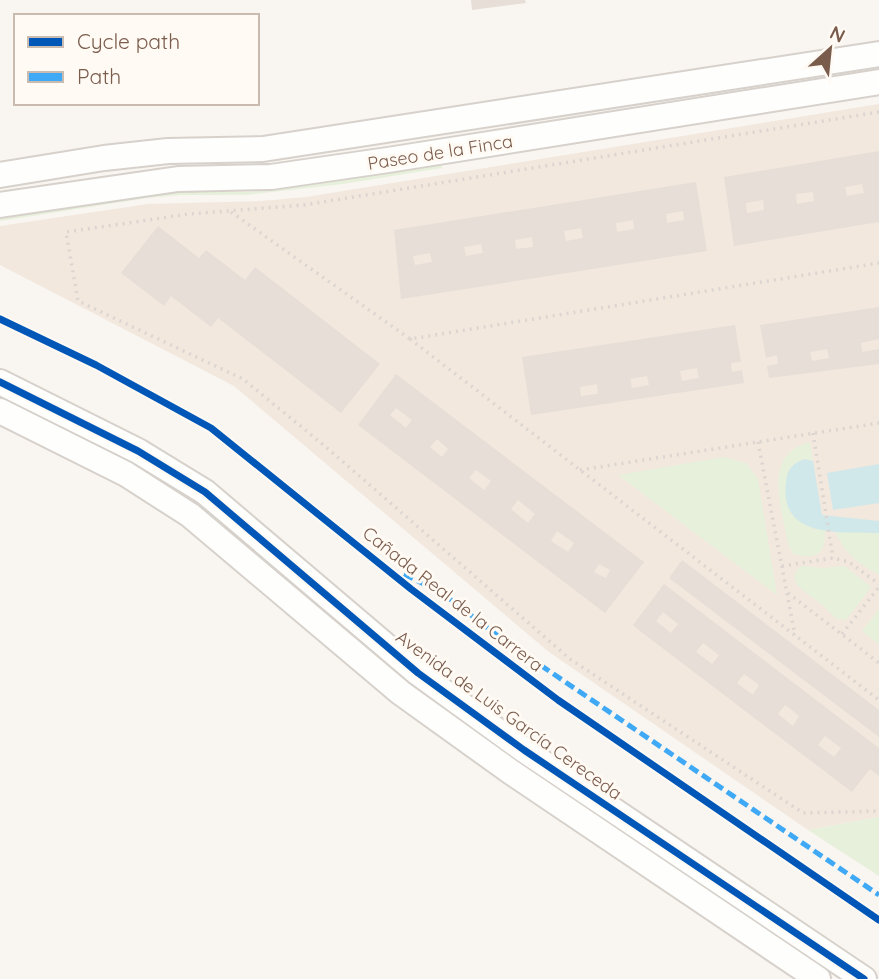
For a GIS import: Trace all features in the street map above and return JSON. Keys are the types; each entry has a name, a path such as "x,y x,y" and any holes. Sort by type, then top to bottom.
{"street":[{"name":"Paseo de la Finca","path":"0,175 104,158 168,151 262,149 879,54"},
{"name":"Paseo de la Finca","path":"0,205 165,181 284,175 879,82"},
{"name":"Avenida de Luis García Cereceda","path":"0,382 138,450 205,492 418,673 524,750 864,979"},
{"path":"0,411 125,474 190,515 401,693 511,772 818,979"}],"path":[{"path":"879,112 304,205 190,214 66,232 78,301 243,379 326,447 570,659 803,813 879,811"},
{"path":"229,211 410,339 879,700"},
{"path":"410,339 879,263"},
{"path":"580,470 879,423"},
{"path":"813,433 833,558"},
{"path":"758,442 795,635"},
{"path":"782,566 833,558 849,562 879,586 842,634"},
{"path":"787,592 879,663"}],"shaded area":[{"path":"879,104 879,817 808,830 549,652 234,386 0,265 0,226 148,204 306,197"}],"green space":[{"path":"442,164 442,168 343,184 246,195 147,198 0,221 0,216 173,191 246,192 312,185"},
{"path":"810,442 813,461 805,459 813,529 825,530 824,545 818,554 813,556 793,554 788,544 778,484 785,458 795,448"},
{"path":"724,457 746,463 758,479 777,595 618,475"},
{"path":"835,531 879,533 879,575 852,557"},
{"path":"802,566 845,566 871,587 846,620 837,619 799,586 794,576"},
{"path":"879,609 879,644 862,631"},
{"path":"879,817 879,876 808,830"}],"water":[{"path":"805,459 813,461 822,515 879,521 879,533 847,533 815,528 802,523 792,514 786,501 787,477 791,467"},
{"path":"879,464 879,503 833,510 827,473"}],"building":[{"path":"471,0 525,0 526,3 472,10"},
{"path":"879,151 879,222 734,246 724,177","holes":["862,184 864,193 847,196 845,187","813,192 814,201 797,204 796,194","763,200 764,210 747,213 746,203"]},
{"path":"696,182 707,251 401,299 394,230","holes":["683,211 684,220 667,223 666,214","633,220 634,229 617,232 616,223","581,228 583,238 566,241 564,231","532,237 533,247 516,249 515,240","481,244 483,253 466,256 464,247","430,253 432,262 415,265 413,256"]},
{"path":"158,226 199,258 206,250 245,280 255,267 380,364 341,413 218,318 211,327 171,296 164,306 121,273"},
{"path":"879,307 879,339 861,343 862,352 879,349 879,364 769,378 767,366 778,364 777,355 766,358 760,325","holes":["827,349 829,358 812,361 810,352"]},
{"path":"735,325 741,362 731,363 732,372 742,370 744,383 531,415 522,357","holes":["697,368 699,378 682,381 680,371","647,376 649,385 632,388 630,379","597,384 598,394 581,396 580,387"]},
{"path":"396,374 644,562 605,613 358,425","holes":["396,408 412,420 406,428 390,415","437,439 448,449 442,457 430,447","476,470 491,481 484,490 469,478","518,500 535,514 528,523 511,509","557,531 574,543 568,552 551,541","599,564 610,570 606,578 594,572"]},
{"path":"682,560 879,710 879,737 669,578"},
{"path":"664,584 879,748 879,776 870,769 852,792 633,625","holes":["663,612 678,624 671,633 656,621","703,643 719,655 712,664 696,652","744,674 759,685 753,695 737,683","785,705 799,716 793,726 778,714","825,736 841,748 834,757 818,745"]}],"marked path":[{"path":"404,574 442,593 502,639 879,895"}],"cycle path":[{"name":"Cañada Real de la Carrera","path":"0,319 96,365 211,428 411,589 558,700 879,920"},
{"path":"0,382 138,451 205,492 418,673 524,750 864,979"}]}
